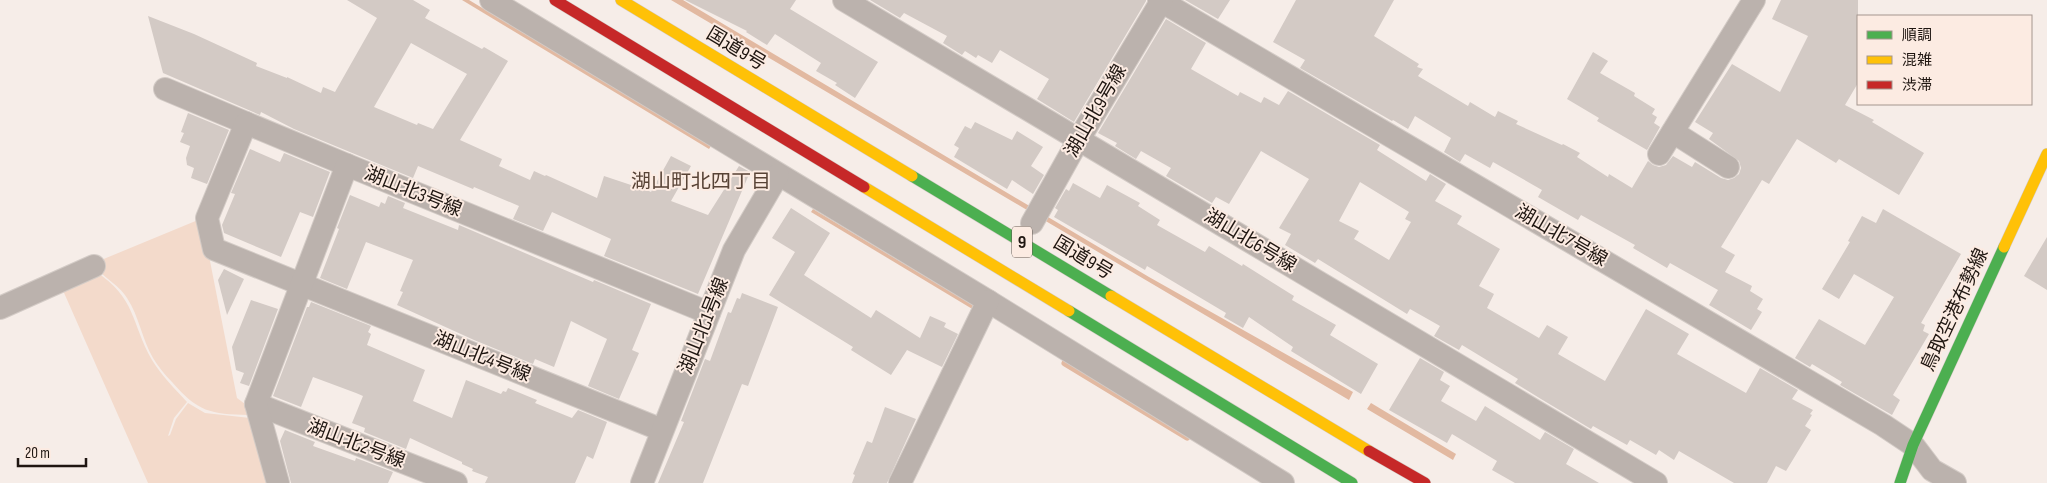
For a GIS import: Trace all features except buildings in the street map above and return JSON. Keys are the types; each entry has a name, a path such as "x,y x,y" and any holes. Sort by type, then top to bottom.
{"main road":[{"name":"9","path":"555,0 1352,483"},
{"name":"国道9号","path":"621,0 1340,434 1425,483"},
{"name":"鳥取空港布勢線","path":"1900,483 1913,445 2047,154"}],"street":[{"path":"491,0 988,301 1283,483"},
{"name":"湖山北6号線","path":"844,0 1656,483"},
{"name":"湖山北9号線","path":"1032,223 1160,0"},
{"name":"湖山北7号線","path":"1160,0 1883,425 1913,445 1932,470 1955,483"},
{"path":"1659,154 1754,0"},
{"path":"165,89 347,164"},
{"name":"湖山北4号線","path":"246,123 207,218 214,249 662,430"},
{"path":"1673,132 1728,167"},
{"name":"湖山北3号線","path":"256,404 347,164 709,313"},
{"name":"湖山北1号線","path":"642,483 734,250 778,175"},
{"path":"0,308 94,266"},
{"path":"900,483 988,301"},
{"path":"256,404 278,483"},
{"name":"湖山北2号線","path":"256,404 456,483"}],"shaded area":[{"path":"462,0 469,0 711,146 709,149"},
{"path":"671,0 683,0 1149,277 1353,392 1349,400"},
{"path":"813,209 976,307 974,310 811,212"},
{"path":"198,220 209,256 237,398 245,404 249,415 214,412 198,405 181,392 153,358 135,312 127,298 119,288 96,268 94,263"},
{"path":"95,271 119,291 131,311 152,360 187,402 174,418 168,436 176,419 188,403 205,413 250,418 268,483 148,483 61,286"},
{"path":"1371,403 1456,454 1453,460 1367,409"}],"waterway":[{"path":"1065,363 1187,437"}],"traffic: fast":[{"path":"912,176 1111,296"},
{"path":"1900,483 1913,445 2004,247"},
{"path":"1069,311 1352,483"}],"traffic: slow":[{"path":"621,0 912,176"},
{"path":"2004,247 2047,154"},
{"path":"864,187 1069,311"},
{"path":"1111,296 1369,451"}],"traffic: jam":[{"path":"555,0 864,187"},
{"path":"1369,451 1425,483"}],"district":[{"name":"湖山町北四丁目","path":"701,182"}]}
